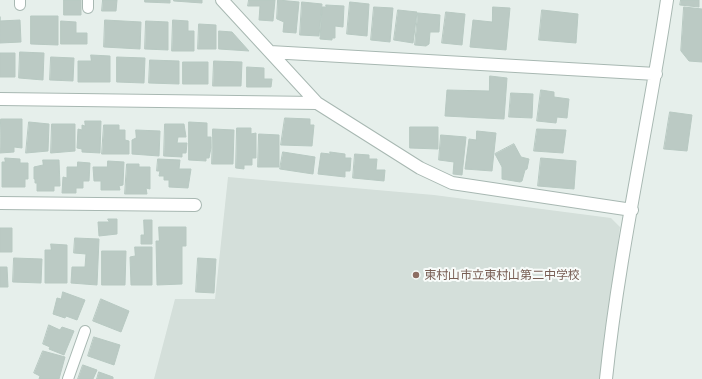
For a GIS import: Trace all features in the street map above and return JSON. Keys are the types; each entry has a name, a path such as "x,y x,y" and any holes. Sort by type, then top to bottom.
{"street":[{"path":"222,0 317,104 420,168 452,183 632,210"},
{"path":"606,379 622,256 632,210 656,74 667,0"},
{"path":"270,52 656,74"},
{"path":"0,99 317,104"},
{"path":"0,204 195,204"}],"lane":[{"path":"68,379 85,331"}],"shaded area":[{"name":"東村山市立東村山第二中学校","path":"228,177 434,195 611,218 620,227 601,379 154,379 175,299 215,299"}],"building":[{"path":"64,0 81,0 81,15 64,15"},
{"path":"103,0 117,0 116,11 102,11"},
{"path":"145,0 170,0 170,3 145,2"},
{"path":"202,0 202,3 174,1"},
{"path":"249,0 275,0 273,21 259,20 260,6 248,6"},
{"path":"278,0 299,2 296,33 283,32 284,22 277,19"},
{"path":"681,0 699,0 699,7 680,5"},
{"path":"302,2 322,4 319,36 300,35"},
{"path":"350,2 369,4 367,36 347,34"},
{"path":"326,5 344,6 343,27 335,26 335,38 332,38 332,40 320,39 322,7 326,7"},
{"path":"374,7 393,8 390,42 371,40"},
{"path":"493,7 510,8 506,50 470,47 473,20 492,22"},
{"path":"684,7 702,9 702,62 689,61 681,51"},
{"path":"398,10 417,12 413,43 394,40"},
{"path":"542,10 578,14 576,43 539,40"},
{"path":"446,12 465,14 462,45 442,43"},
{"path":"418,13 440,15 439,32 430,32 429,44 426,46 415,45"},
{"path":"31,16 58,16 58,45 31,44"},
{"path":"20,20 21,42 0,43 0,21"},
{"path":"105,20 141,22 140,49 104,47"},
{"path":"173,20 188,21 188,31 194,31 194,51 172,51"},
{"path":"61,21 76,22 76,33 87,33 87,44 61,44"},
{"path":"146,21 168,22 168,50 145,49"},
{"path":"199,24 216,25 216,49 198,49"},
{"path":"219,31 232,32 249,51 219,49"},
{"path":"20,52 44,53 43,80 19,78"},
{"path":"0,53 15,53 15,77 0,77"},
{"path":"91,55 110,56 110,82 78,82 78,61 91,61"},
{"path":"51,57 74,58 73,81 50,80"},
{"path":"117,57 145,58 144,83 117,82"},
{"path":"150,60 179,61 179,84 149,83"},
{"path":"214,61 242,62 241,86 213,86"},
{"path":"183,62 208,62 208,84 183,84"},
{"path":"247,67 264,68 264,79 272,79 271,87 247,87"},
{"path":"490,76 507,78 504,119 445,116 447,90 489,91"},
{"path":"541,90 554,92 554,97 569,99 567,118 557,117 556,123 537,121"},
{"path":"511,93 533,94 532,118 509,117"},
{"path":"670,112 692,115 687,151 664,149"},
{"path":"285,118 310,119 310,125 314,125 312,146 281,145"},
{"path":"1,119 22,119 22,148 14,147 14,152 0,153"},
{"path":"85,121 101,121 100,153 82,152 82,149 77,148 78,129 82,130 82,125 85,126"},
{"path":"29,122 49,124 48,151 26,153"},
{"path":"189,122 207,123 207,137 211,137 211,148 209,158 206,158 206,161 189,160"},
{"path":"52,124 75,124 75,151 51,153"},
{"path":"165,124 184,124 186,137 178,137 177,143 187,143 186,153 182,153 182,157 164,156"},
{"path":"104,125 119,125 119,130 125,130 125,140 129,141 129,154 102,154"},
{"path":"410,127 438,127 438,149 410,148"},
{"path":"237,128 251,128 251,134 256,133 256,158 252,158 252,165 244,165 244,169 236,168"},
{"path":"213,129 234,130 233,164 212,164"},
{"path":"537,129 566,130 563,153 534,151"},
{"path":"136,130 160,131 159,156 132,154 132,140 136,138"},
{"path":"477,131 496,133 492,171 465,169 469,139 476,140"},
{"path":"259,134 279,135 279,167 258,167"},
{"path":"441,135 466,137 462,175 453,174 454,162 439,160"},
{"path":"514,144 521,157 529,159 527,169 525,170 522,181 520,182 502,179 502,167 495,154"},
{"path":"283,152 315,157 313,174 280,169"},
{"path":"330,152 345,154 345,158 351,158 350,171 345,171 345,177 318,174 321,153 330,154"},
{"path":"355,154 369,155 369,159 377,159 376,170 385,170 384,181 353,178"},
{"path":"5,158 20,159 20,163 28,163 28,179 25,179 25,187 2,187 2,162 5,162"},
{"path":"541,158 576,161 574,189 538,186"},
{"path":"158,159 180,160 179,169 191,169 188,188 169,187 169,180 164,180 164,176 159,176 160,171 157,171"},
{"path":"43,160 59,160 60,186 54,186 54,191 37,191 37,183 35,183 34,179 34,167 43,165"},
{"path":"108,161 124,162 123,185 119,186 120,190 101,190 101,181 94,181 93,167 107,167"},
{"path":"78,162 90,163 89,181 83,181 83,188 76,188 76,193 62,193 63,177 67,178 67,167 77,167"},
{"path":"127,164 139,164 139,167 150,167 150,189 146,188 147,194 125,194"},
{"path":"108,219 117,219 117,234 99,236 98,222 109,222"},
{"path":"144,220 152,220 152,244 141,244 141,235 144,235"},
{"path":"159,227 186,227 186,246 182,246 182,284 157,285 156,241 159,241"},
{"path":"0,228 12,228 12,252 0,252"},
{"path":"75,238 99,239 97,285 71,283 72,267 85,267 86,254 74,253"},
{"path":"51,244 67,245 67,283 45,283 45,250 51,250"},
{"path":"135,247 152,247 152,285 131,285 130,257 135,256"},
{"path":"102,251 126,251 125,285 102,285"},
{"path":"14,258 42,259 41,283 13,282"},
{"path":"198,258 216,259 214,293 196,292"},
{"path":"0,267 7,267 8,287 0,287"},
{"path":"63,292 85,300 77,320 66,316 65,318 53,314 57,298 61,299"},
{"path":"101,299 129,311 121,332 93,321"},
{"path":"49,325 60,330 62,327 74,331 64,355 49,349 50,347 43,344"},
{"path":"94,337 120,345 114,365 88,356"},
{"path":"43,351 65,357 59,379 39,379 40,376 34,373"},
{"path":"83,365 97,370 93,379 78,379"},
{"path":"99,372 113,377 113,379 97,379"}],"place":[{"name":"東村山市立東村山第二中学校","path":"416,275"}]}
